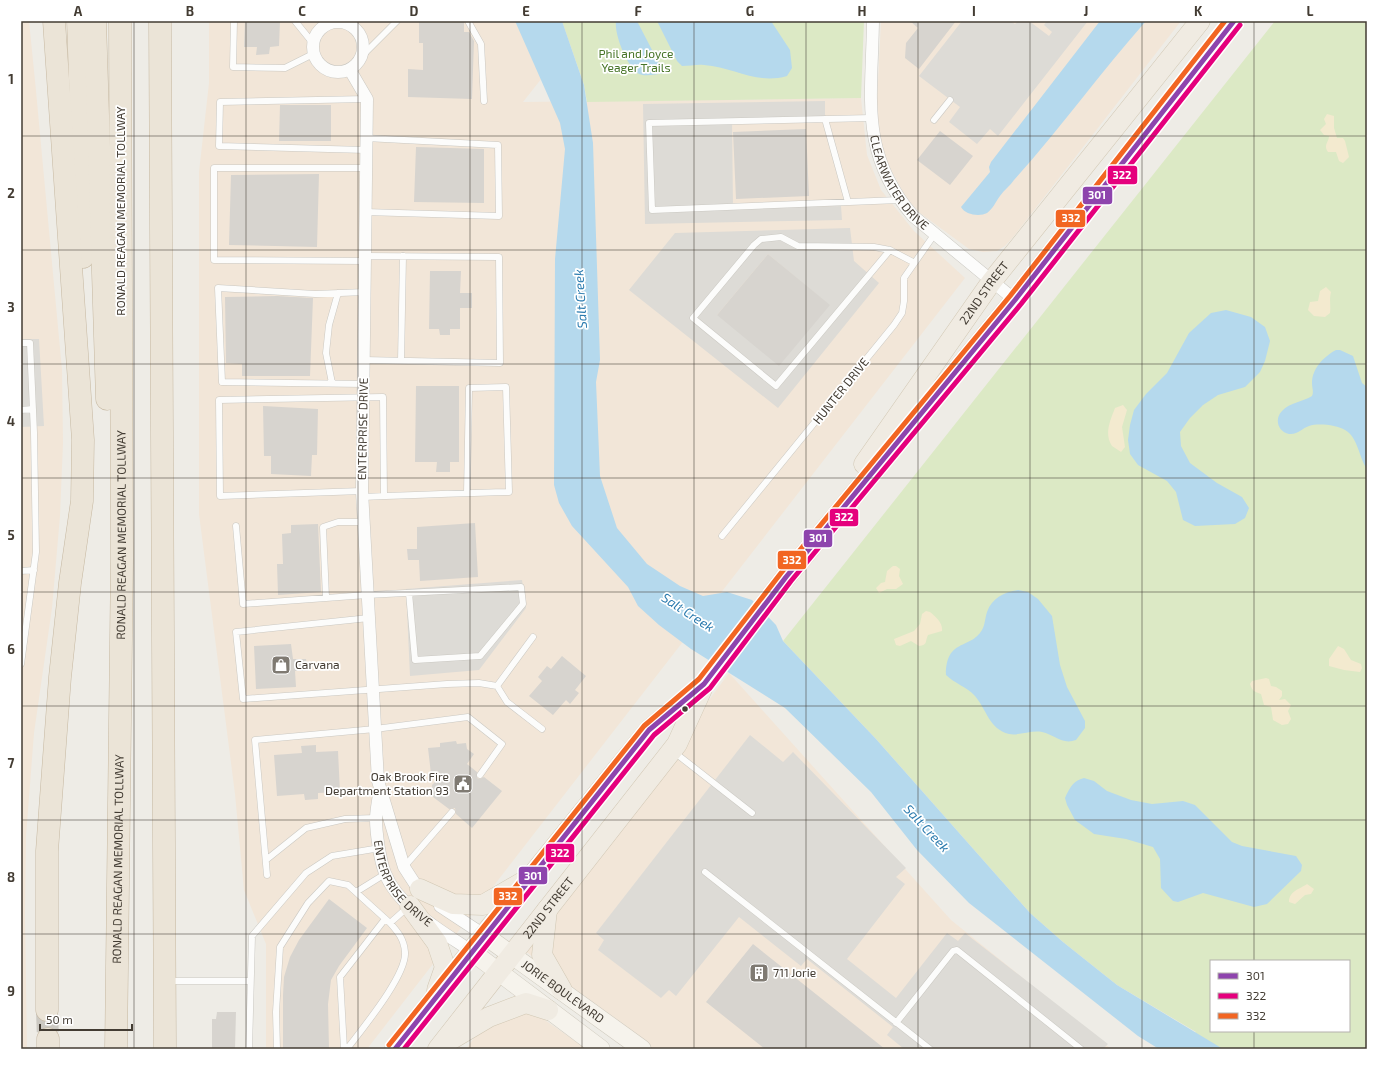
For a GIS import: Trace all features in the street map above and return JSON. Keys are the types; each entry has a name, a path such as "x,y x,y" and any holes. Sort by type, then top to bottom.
{"highway":[{"path":"54,21 83,440"},
{"path":"47,1010 47,851 60,677 70,583 82,501 83,164 78,21"},
{"path":"95,21 109,438 122,486"},
{"name":"RONALD REAGAN MEMORIAL TOLLWAY","path":"116,1049 122,486 120,21"},
{"path":"160,21 165,1049"}],"main road":[{"name":"22ND STREET","path":"786,577 992,281 1200,21"},
{"name":"22ND STREET","path":"396,1049 471,951 650,730 704,684 786,577 1015,300 1234,21"},
{"name":"22ND STREET","path":"439,1048 672,751 677,744 704,684"},
{"path":"420,889 453,904 482,905 530,878"},
{"path":"410,906 437,942 445,967 433,1001"},
{"path":"547,910 542,955 562,990"},
{"name":"JORIE BOULEVARD","path":"484,935 642,1049"},
{"name":"JORIE BOULEVARD","path":"471,951 601,1049"},
{"path":"439,1048 489,1017 526,1003 548,1010"}],"street":[{"name":"CLEARWATER DRIVE","path":"874,21 871,118 872,135 877,156 886,178 899,200 913,216 934,235 1015,300"},
{"path":"332,22 353,24 360,38 362,44 362,56 356,65 350,70 340,72 332,71 318,62 313,48 321,28 332,22"},
{"path":"350,70 367,99"},
{"name":"ENTERPRISE DRIVE","path":"367,99 362,494 380,791 376,818 385,874 396,891 410,906 471,951"},
{"name":"ENTERPRISE DRIVE","path":"380,791 404,867 420,889 434,902 484,935"}],"lane":[{"path":"234,21 233,67 284,68 313,48 295,21"},
{"path":"362,56 397,21"},
{"path":"468,21 481,44 484,101"},
{"path":"366,150 219,146 220,102 367,99"},
{"path":"934,120 950,100"},
{"path":"871,118 649,123 652,210 899,200"},
{"path":"825,119 848,202"},
{"path":"366,138 498,145 499,216 366,212"},
{"path":"364,360 500,362 499,257 403,256 214,260 214,168 366,168"},
{"name":"HUNTER DRIVE","path":"722,536 894,325 902,313 904,301 904,278 913,262 934,235"},
{"path":"890,250 776,386 693,318 754,245 761,239 781,237 798,246 848,245 890,250 913,262"},
{"path":"401,361 403,256"},
{"path":"364,384 222,382 218,288 314,294 365,292"},
{"path":"332,383 326,353 330,325 338,293"},
{"path":"21,343 30,343 36,552 21,664"},
{"path":"384,496 383,398 219,400 220,496 362,494 384,496 509,492 506,387 469,388 467,493"},
{"path":"21,410 33,409"},
{"path":"326,598 322,527 338,522 363,522"},
{"path":"236,526 243,604 367,595 521,587 523,604 480,656 415,660 409,593"},
{"path":"21,571 34,570"},
{"path":"369,618 236,632 243,699 373,688 478,683 496,686 507,702 542,729"},
{"path":"496,686 533,637"},
{"path":"267,875 255,740 468,717 502,744 480,775"},
{"path":"672,751 752,813"},
{"path":"404,867 452,812"},
{"path":"266,860 306,828 345,819 376,818"},
{"path":"249,1049 252,936 306,872 332,856 380,848"},
{"path":"705,872 930,1049"},
{"path":"356,892 385,874"},
{"path":"277,1049 276,1012 280,948 308,903 329,881 348,885 388,921 402,938 405,954 400,975 347,1049"},
{"path":"344,1049 340,977 388,921 410,906"},
{"path":"896,1023 953,951 957,950 1081,1049"},
{"path":"165,982 250,981"}],"shaded area":[{"path":"21,21 29,21 36,91 62,370 63,443 60,516 52,608 34,733 26,836 25,916 27,1049 21,1049"},
{"path":"209,21 587,21 523,102 861,98 867,155 881,190 914,231 965,278 367,1049 266,1049 266,944 244,890 235,794 199,514 199,172 209,83"},
{"path":"881,21 1181,21 1014,236 1005,246 997,251 983,252 969,249 920,213 907,199 886,161 878,135 877,102"},
{"path":"962,21 1010,21 1015,24 1018,21 1029,21 1049,36 1052,32 1044,25 1047,21 1088,21 998,136 990,129 977,144 949,122 960,107 919,76"},
{"path":"825,101 825,119 732,120 733,208 841,206 842,220 645,224 643,104"},
{"path":"850,228 854,261 879,283 778,408 629,290 675,233","holes":["768,254 829,305 717,315"]},
{"path":"21,339 39,339 44,426 21,427"},
{"path":"522,580 526,608 479,670 410,676 406,589"},
{"path":"729,673 951,920 1111,1049 648,1049 524,950"},
{"path":"750,735 783,762 793,752 906,868 896,877 905,884 847,959 896,998 947,933 958,941 965,933 1108,1044 1103,1049 904,1049 887,1035 893,1027 807,959 801,966 739,917 676,996 669,990 661,998 598,950 604,940 596,933"},
{"path":"516,1009 539,1016 587,1049 466,1049 479,1031"}],"green space":[{"name":"Phil and Joyce Yeager Trails","path":"562,21 864,21 861,98 587,102 584,85"},
{"path":"1275,21 1367,21 1367,1049 1170,1049 1196,1032 1117,985 1063,942 1030,913 876,739 783,641"}],"sand":[{"path":"1327,114 1334,116 1334,128 1337,138 1343,138 1345,141 1349,157 1343,163 1339,161 1336,152 1328,152 1326,145 1329,136 1324,135 1320,130 1326,124 1324,119"},
{"path":"1326,287 1331,292 1330,313 1325,317 1314,316 1308,310 1310,302 1318,301 1320,291"},
{"path":"1123,405 1127,410 1122,427 1125,447 1121,452 1112,446 1108,437 1108,432 1115,408"},
{"path":"893,566 900,569 899,576 903,584 896,589 887,589 879,593 876,588 881,583 885,582 887,571"},
{"path":"926,611 930,612 939,620 942,631 928,635 925,644 919,646 911,641 900,646 896,645 894,639 914,631 920,624 922,614"},
{"path":"1338,646 1344,649 1351,660 1361,664 1362,668 1360,672 1329,666 1329,659"},
{"path":"1266,678 1269,679 1271,686 1282,691 1282,696 1279,700 1285,699 1291,705 1288,711 1291,719 1288,724 1282,725 1273,720 1271,707 1264,705 1261,694 1254,691 1250,684 1252,681"},
{"path":"1307,884 1314,889 1311,894 1305,895 1295,904 1289,902 1289,898 1295,891"}],"water":[{"name":"Salt Creek","path":"515,21 562,21 584,85 593,143 600,360 596,382 600,476 617,528 647,564 680,586 703,596 727,592 752,600 776,625 783,641 876,739 1030,913 1063,942 1117,985 1223,1049 1159,1049 1138,1036 969,903 917,850 871,792 785,708 691,649 659,625 638,606 628,587 572,526 559,503 554,485 555,259 565,149 560,123"},
{"path":"616,21 637,21 664,73 645,75 639,74 634,70 626,58 619,42"},
{"path":"657,21 771,21 790,50 792,68 787,76 765,78 745,75 715,66 682,66 677,61"},
{"path":"1100,21 1146,21 991,209 987,213 981,215 969,213 963,210 961,207 990,172 989,167 991,162"},
{"path":"1226,310 1251,317 1265,327 1270,341 1265,361 1260,372 1245,387 1218,395 1203,405 1190,418 1180,432 1181,446 1190,463 1217,483 1242,497 1249,508 1245,518 1235,524 1195,526 1183,520 1176,492 1167,481 1138,465 1130,454 1128,440 1130,425 1134,410 1146,394 1167,373 1189,333 1211,313"},
{"path":"1336,350 1340,350 1353,356 1362,383 1367,387 1367,469 1353,438 1342,428 1313,425 1289,434 1282,431 1278,425 1278,418 1285,408 1312,396 1312,378 1316,368 1327,356"},
{"path":"1018,590 1028,592 1038,599 1052,616 1060,665 1067,687 1085,721 1085,728 1076,740 1067,741 1042,732 1009,734 1002,732 989,718 975,696 946,675 947,663 950,655 954,650 977,636 982,630 989,607 995,599 1008,592"},
{"path":"1084,778 1094,781 1107,791 1131,800 1152,804 1183,801 1195,805 1232,842 1242,846 1296,856 1302,865 1301,871 1267,904 1254,907 1203,893 1178,902 1173,901 1161,888 1160,859 1153,847 1126,839 1094,834 1075,820 1065,798 1072,785"}],"building":[{"path":"245,21 280,21 279,46 270,47 269,54 256,55 257,47 244,47"},
{"path":"419,21 464,21 464,32 469,32 474,41 472,99 408,97 408,69 423,70 423,43 419,43"},
{"path":"910,21 956,21 919,69 905,58 906,43 918,28"},
{"path":"280,105 331,105 331,141 279,141"},
{"path":"806,129 809,196 736,199 733,132"},
{"path":"940,131 973,156 950,185 917,160"},
{"path":"416,147 484,149 484,203 414,202"},
{"path":"319,174 317,247 229,245 231,175"},
{"path":"768,254 830,305 779,366 717,315"},
{"path":"430,271 461,271 460,293 472,293 472,308 460,308 460,329 450,329 450,335 440,335 439,329 429,329"},
{"path":"277,296 313,298 310,376 242,376 242,364 226,363 225,297"},
{"path":"416,386 459,386 459,462 450,462 450,472 436,472 437,462 415,462"},
{"path":"263,406 318,409 317,455 312,455 311,476 271,474 271,456 264,456"},
{"path":"475,523 478,577 420,581 419,560 408,560 407,549 417,549 417,527"},
{"path":"318,524 321,592 278,595 277,564 283,564 282,534 291,533 291,525"},
{"name":"Carvana","path":"291,644 293,659 306,659 308,671 295,671 296,687 256,689 254,646"},
{"path":"562,656 586,676 575,690 579,693 570,704 566,700 553,715 529,696 542,681 538,677 547,666 551,669"},
{"name":"Oak Brook Fire Department Station 93","path":"456,741 457,744 466,743 467,749 474,754 467,764 477,772 477,778 480,779 484,777 502,791 472,828 456,814 455,808 449,809 433,797 432,785 438,779 431,774 428,748 440,747 440,743"},
{"path":"316,745 316,752 338,751 340,792 318,793 318,799 305,800 304,794 277,796 274,755 302,753 301,746"},
{"path":"329,899 367,928 339,966 331,980 328,1004 329,1049 283,1049 284,977 290,957 299,940"},
{"name":"711 Jorie","path":"753,944 885,1049 765,1049 706,1002"},
{"path":"217,1012 236,1012 235,1049 212,1049 212,1019 216,1019"}],"tunnel":[{"path":"47,1010 48,1039"}],"transit line":[{"name":"332","path":"389,1045 644,726 699,679 781,573 1010,296 1225,21"},
{"name":"301","path":"395,1049 649,730 704,684 786,577 1015,300 1234,21"},
{"name":"322","path":"404,1049 654,735 710,688 791,581 1021,304 1240,25"}],"place":[{"name":"Carvana","path":"281,665"},
{"name":"Oak Brook Fire Department Station 93","path":"463,784"},
{"name":"711 Jorie","path":"759,973"}]}
